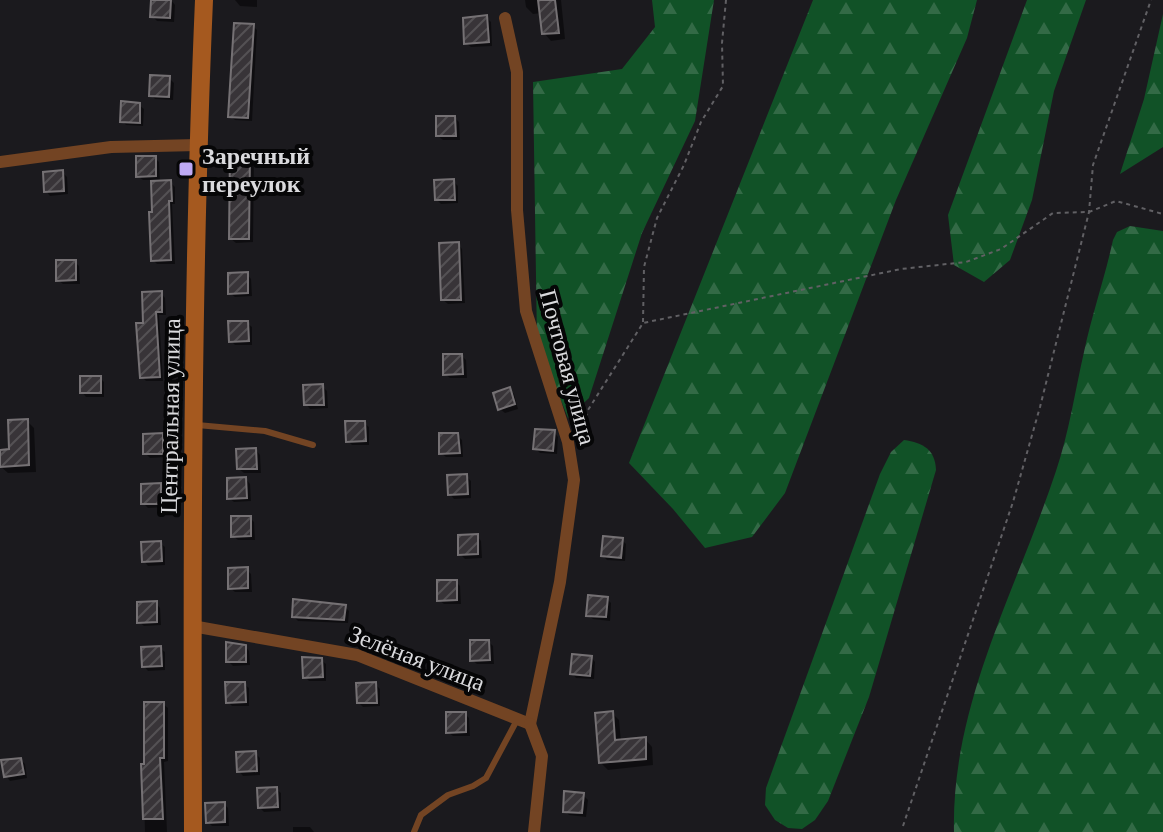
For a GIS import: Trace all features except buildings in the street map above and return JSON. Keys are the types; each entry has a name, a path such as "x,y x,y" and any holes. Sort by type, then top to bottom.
{"street":[{"name":"Центральная улица","path":"193,832 194,425 198,145 204,0"},
{"name":"Почтовая улица","path":"505,18 517,72 517,210 526,311 568,442 574,480 560,582 523,722"},
{"path":"0,162 111,147 198,145"},
{"name":"Зелёная улица","path":"192,626 357,655 523,722"},
{"path":"523,722 542,756 534,832"}],"lane":[{"path":"194,425 265,431 313,445"},
{"path":"414,832 421,815 439,801 486,778 523,722"}],"path":[{"path":"579,452 588,410 643,323 644,267 657,218 684,165 701,122 723,86 722,43 726,0"},
{"path":"903,826 1013,502 1089,212 1093,165 1151,0"},
{"path":"643,323 901,269 966,262 1001,249 1053,213 1089,212 1116,201 1163,214"}],"green space":[{"path":"652,0 714,0 695,121 642,233 589,398 568,418 537,341 533,82 622,69 655,27"},
{"path":"813,0 977,0 967,38 896,200 785,493 752,537 705,548 629,463"},
{"path":"1027,0 1086,0 1054,91 1032,200 1010,260 984,282 954,265 948,215"},
{"path":"1163,14 1163,147 1120,174 1144,99"},
{"path":"1130,226 1163,231 1163,832 954,832 956,785 963,738 975,693 1061,457 1087,338 1113,240 1117,232"},
{"path":"904,440 927,448 936,470 869,697 828,801 815,820 802,829 788,828 775,820 765,805 766,788 880,474 891,452"}],"place":[{"name":"Заречный переулок","path":"186,169"}]}
